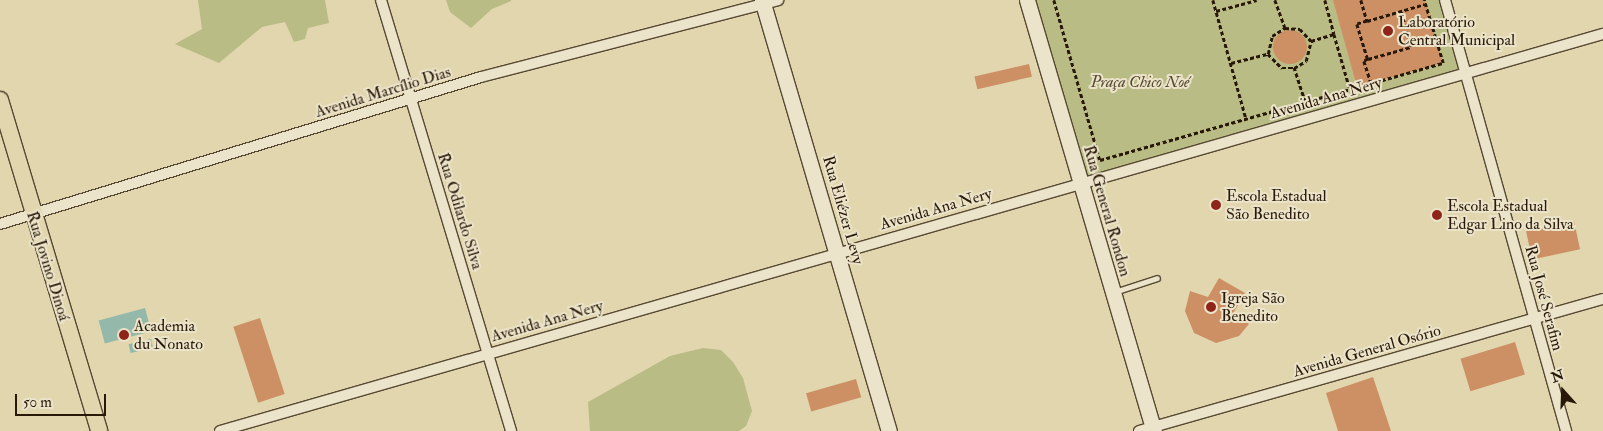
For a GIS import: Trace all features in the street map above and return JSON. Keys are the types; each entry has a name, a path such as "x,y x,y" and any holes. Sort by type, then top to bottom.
{"main road":[{"name":"Rua General Rondon","path":"1027,0 1113,292 1149,430"},
{"name":"Rua Eliézer Levy","path":"762,2 889,431"},
{"name":"Rua Jovino Dinoá","path":"0,100 32,214 99,431"}],"street":[{"name":"Rua Odilardo Silva","path":"381,0 511,431"},
{"name":"Avenida Marcílio Dias","path":"0,224 410,100 604,44 762,2 778,0"},
{"name":"Rua José Serafim","path":"1445,0 1566,431"},
{"name":"Avenida Ana Nery","path":"220,431 1603,34"},
{"name":"Avenida General Osório","path":"1149,430 1603,300"}],"lane":[{"path":"1113,292 1157,278"}],"path":[{"path":"1054,0 1100,160 1443,62 1425,2 1357,24 1368,60"},
{"path":"1213,0 1246,118"},
{"path":"1216,12 1257,0"},
{"path":"1275,0 1285,28"},
{"path":"1325,0 1350,89"},
{"path":"1361,0 1367,21"},
{"path":"1371,83 1364,61 1412,47 1401,11"},
{"path":"1268,54 1272,36 1285,28 1300,30 1311,41"},
{"path":"1311,41 1334,34"},
{"path":"1268,54 1282,68 1294,68 1306,61 1311,41"},
{"path":"1231,63 1268,54"},
{"path":"1294,68 1305,102"}],"green space":[{"path":"198,0 325,0 329,23 308,28 305,39 294,42 285,22 262,27 219,63 175,44 202,29"},
{"path":"446,0 511,1 492,9 471,28 450,12"},
{"name":"Praça Chico Noé","path":"1035,0 1447,0 1467,73 1081,184"},
{"path":"703,348 721,350 733,362 743,378 752,411 746,426 739,431 590,431 588,402 670,356"}],"shaded area":[{"path":"145,308 151,331 105,344 99,320"},
{"path":"151,339 153,348 131,353 129,344"}],"building":[{"name":"Laboratório Central Municipal","path":"1333,0 1425,0 1443,63 1357,87"},
{"path":"1290,30 1302,35 1307,47 1302,59 1290,64 1278,59 1273,47 1278,35"},
{"path":"1029,64 1032,77 977,89 974,77"},
{"path":"1574,221 1580,249 1532,260 1526,231"},
{"name":"Igreja São Benedito","path":"1219,278 1245,293 1234,312 1249,324 1239,336 1216,343 1194,333 1185,311 1190,291 1208,297"},
{"path":"260,318 285,394 258,403 233,327"},
{"path":"1515,342 1525,375 1470,391 1460,359"},
{"path":"1373,377 1391,431 1338,431 1326,393"},
{"path":"856,379 861,397 811,412 806,393"}],"place":[{"name":"Laboratório Central Municipal","path":"1388,31"},
{"name":"Escola Estadual São Benedito","path":"1216,205"},
{"name":"Escola Estadual Edgar Lino da Silva","path":"1437,215"},
{"name":"Igreja São Benedito","path":"1211,307"},
{"name":"Academia du Nonato","path":"124,335"}]}
